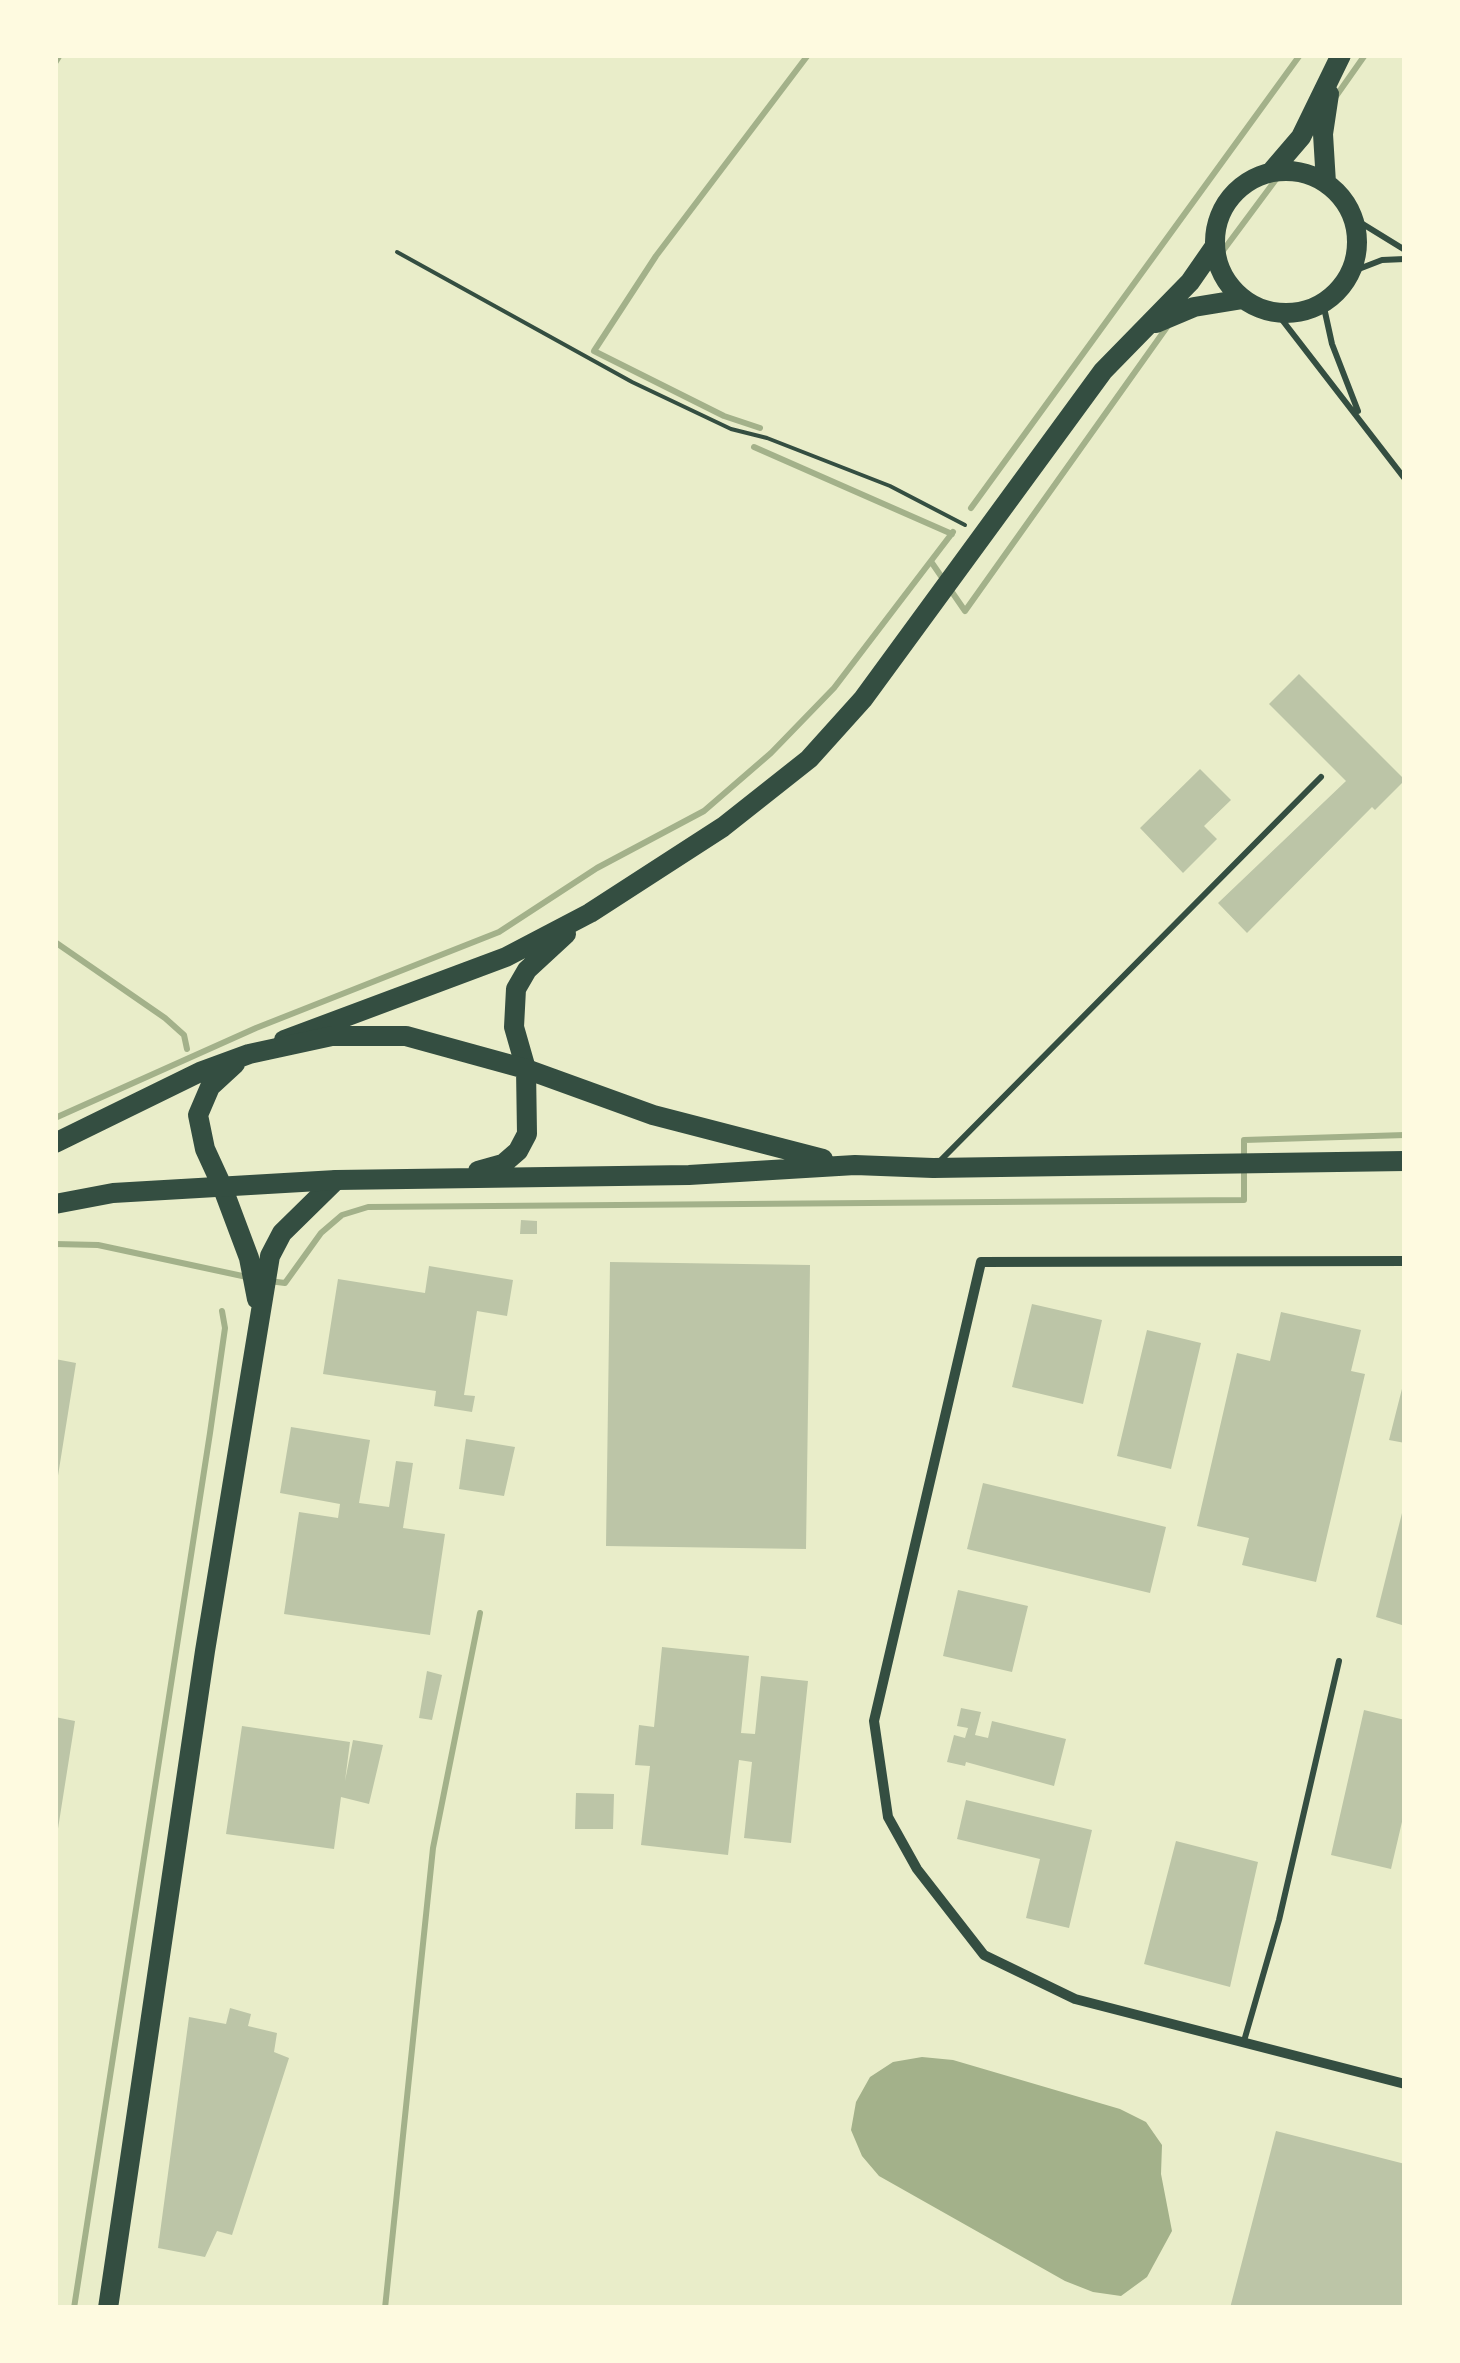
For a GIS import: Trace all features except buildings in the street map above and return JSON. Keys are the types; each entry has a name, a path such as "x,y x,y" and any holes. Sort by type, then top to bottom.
{"main road":[{"path":"1271,172 1309,174 1326,183 1353,218 1356,254 1351,272 1323,303 1300,312 1276,312 1243,298 1228,284 1215,246 1220,216 1236,191 1271,172 1302,137 1337,63"},
{"path":"1326,183 1323,134 1337,63"},
{"path":"55,1143 200,1072 506,956 590,913 723,827 809,759 863,699 1103,371 1150,326 1215,246"},
{"path":"1150,326 1194,307 1243,298"},
{"path":"447,1179 503,1164 518,1151 527,1134 526,1069 514,1028 516,990 527,970 590,913"},
{"path":"108,2308 259,1311 259,1279 205,1149 198,1114 210,1087 249,1054 332,1036 406,1036 526,1069 652,1115 792,1154 855,1165"},
{"path":"55,1204 113,1192 336,1180 689,1175 855,1165 933,1168 1405,1161"},
{"path":"259,1279 282,1233 336,1180"}],"street":[{"path":"1405,1261 980,1262 874,1721 888,1817 917,1869 984,1956 1075,1999 1405,2084"}],"lane":[{"path":"1353,218 1405,250"},
{"path":"1351,272 1382,260 1405,259"},
{"path":"1323,303 1332,344 1360,416"},
{"path":"1276,312 1405,479"},
{"path":"933,1168 1322,777"},
{"path":"1244,2043 1279,1920 1339,1661"}],"path":[{"path":"397,252 731,430 767,438 890,486 952,515 982,536"}],"shaded area":[{"path":"922,2057 953,2060 1120,2109 1146,2122 1162,2145 1161,2174 1172,2231 1147,2277 1121,2296 1093,2292 1065,2281 879,2176 862,2156 851,2130 856,2102 870,2077 893,2062"}],"waterway":[{"path":"55,63 60,55"},
{"path":"760,428 724,416 594,351 656,256 808,55"},
{"path":"971,508 1300,55"},
{"path":"1334,99 1365,55"},
{"path":"1222,252 1277,178"},
{"path":"932,563 965,611 1167,327"},
{"path":"754,447 952,534"},
{"path":"55,1118 256,1028 499,932 597,868 704,811 771,753 834,688 953,532"},
{"path":"55,942 165,1018 184,1035 187,1049"},
{"path":"269,1281 285,1283 321,1233 342,1215 368,1207 1244,1200 1244,1140 1405,1135"},
{"path":"55,1244 98,1245 247,1277"},
{"path":"74,2308 210,1433 225,1328 222,1311"},
{"path":"385,2308 433,1848 480,1613"}]}
